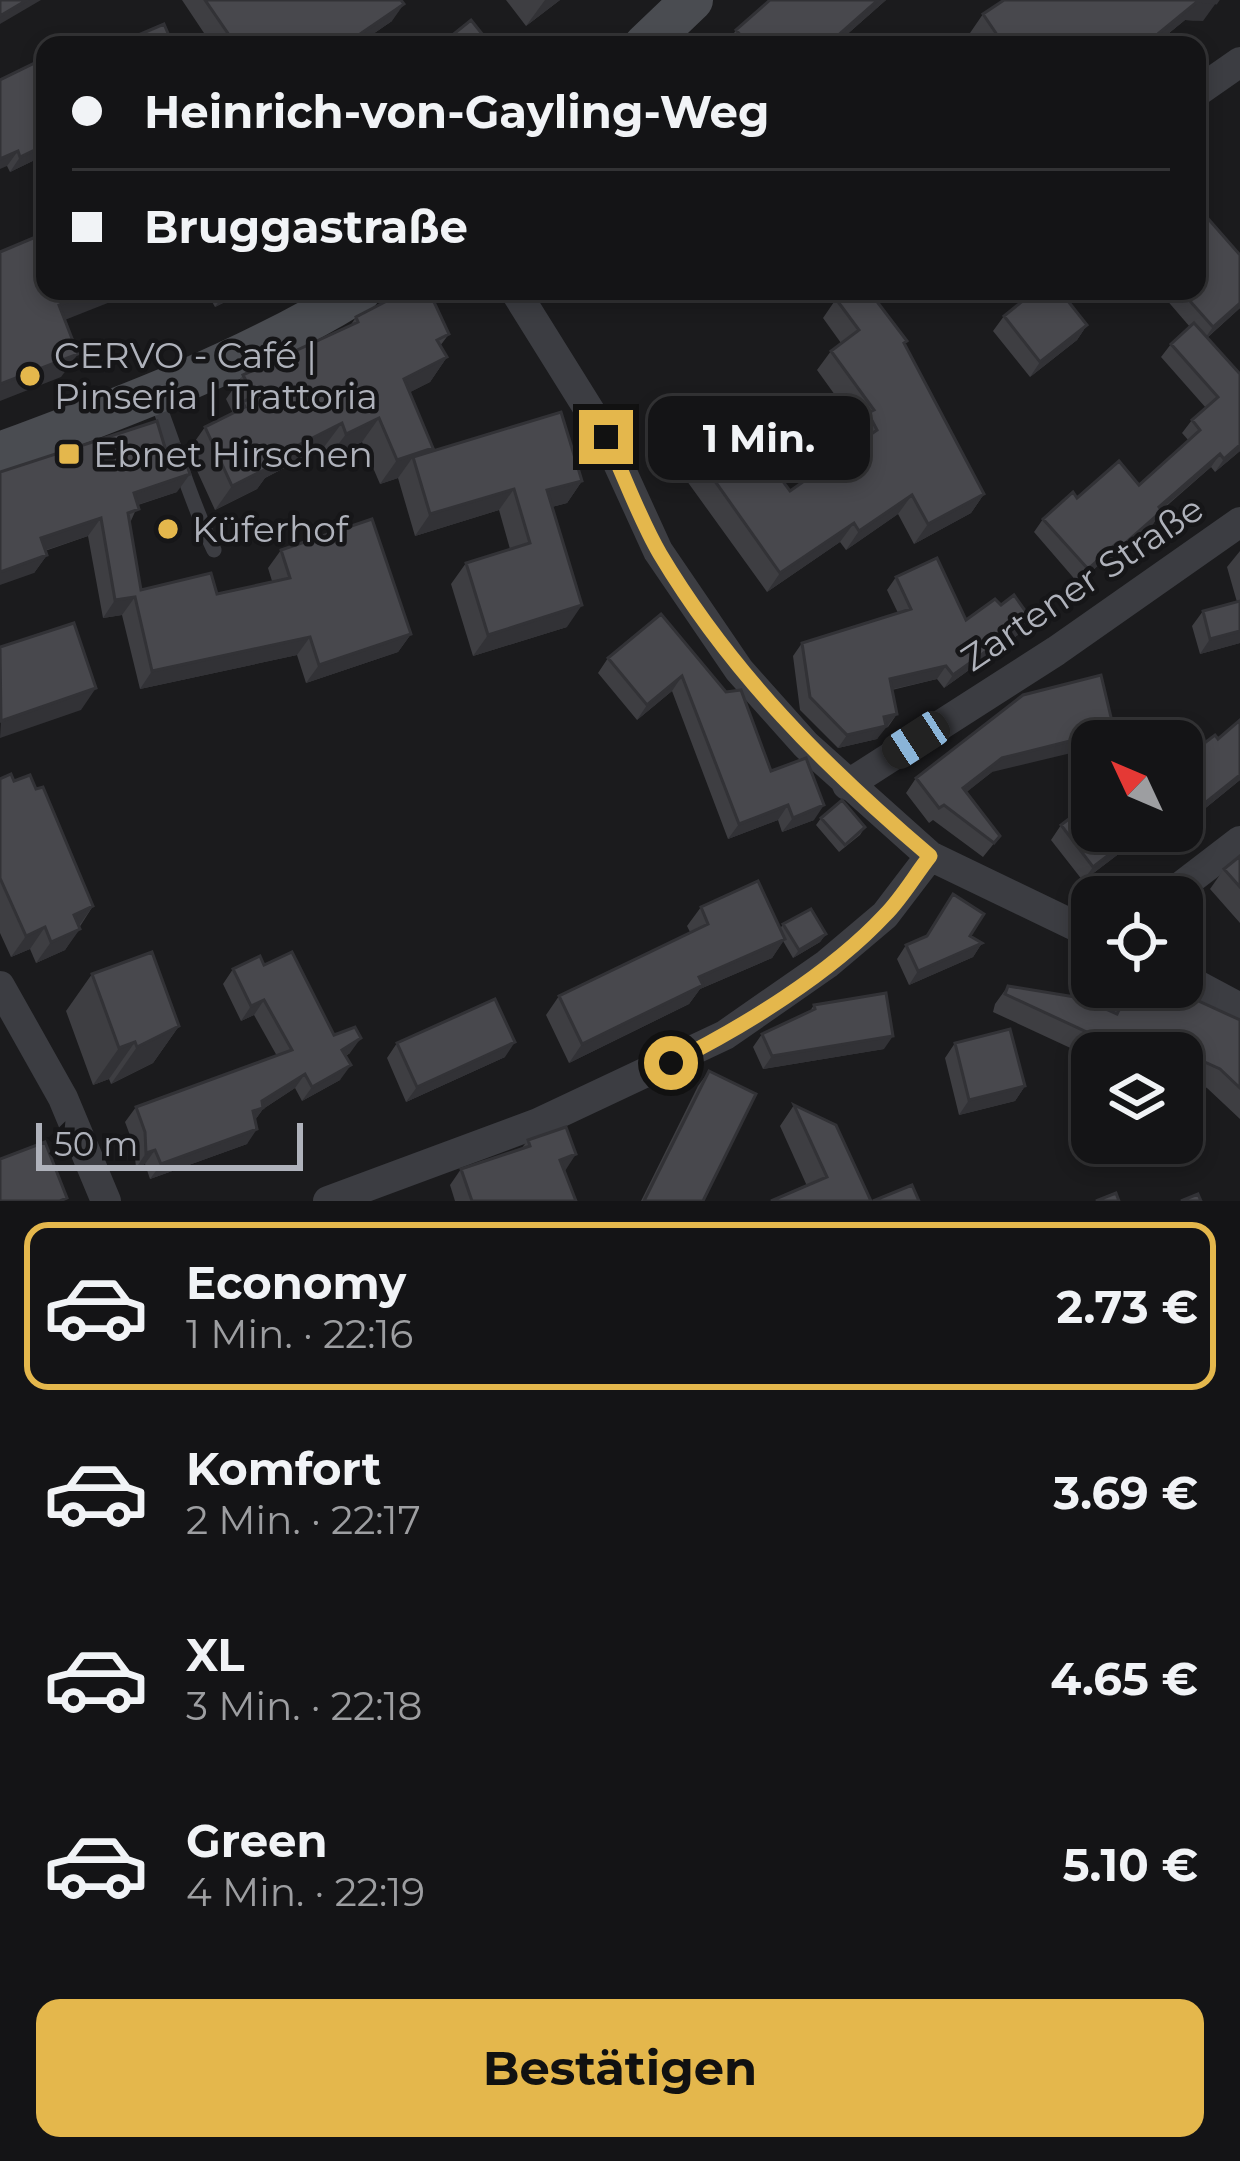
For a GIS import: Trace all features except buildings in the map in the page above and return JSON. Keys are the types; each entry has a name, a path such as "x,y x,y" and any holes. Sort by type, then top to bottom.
{"main road":[{"path":"654,36 692,0"},
{"path":"0,453 155,395 295,331 345,300"}],"street":[{"path":"1206,86 1240,62"},
{"path":"521,300 606,437 658,551 739,670 847,785 930,856 1071,924"},
{"name":"Zartener Straße","path":"847,785 1056,651 1240,522"},
{"path":"1194,876 1240,841"},
{"path":"328,1201 538,1123 725,1035 827,964 885,915 930,856"},
{"path":"0,986 63,1098 106,1201"},
{"path":"1203,988 1240,1008"}],"lane":[{"path":"155,395 179,456 188,496 214,550"}],"place":[{"name":"CERVO - Café | Pinseria | Trattoria","path":"30,376"},
{"name":"Ebnet Hirschen","path":"69,454"},
{"name":"Küferhof","path":"168,529"}],"route":[{"path":"606,437 658,551 739,670 806,746 930,856 885,915 827,964 725,1035 671,1063"}]}
